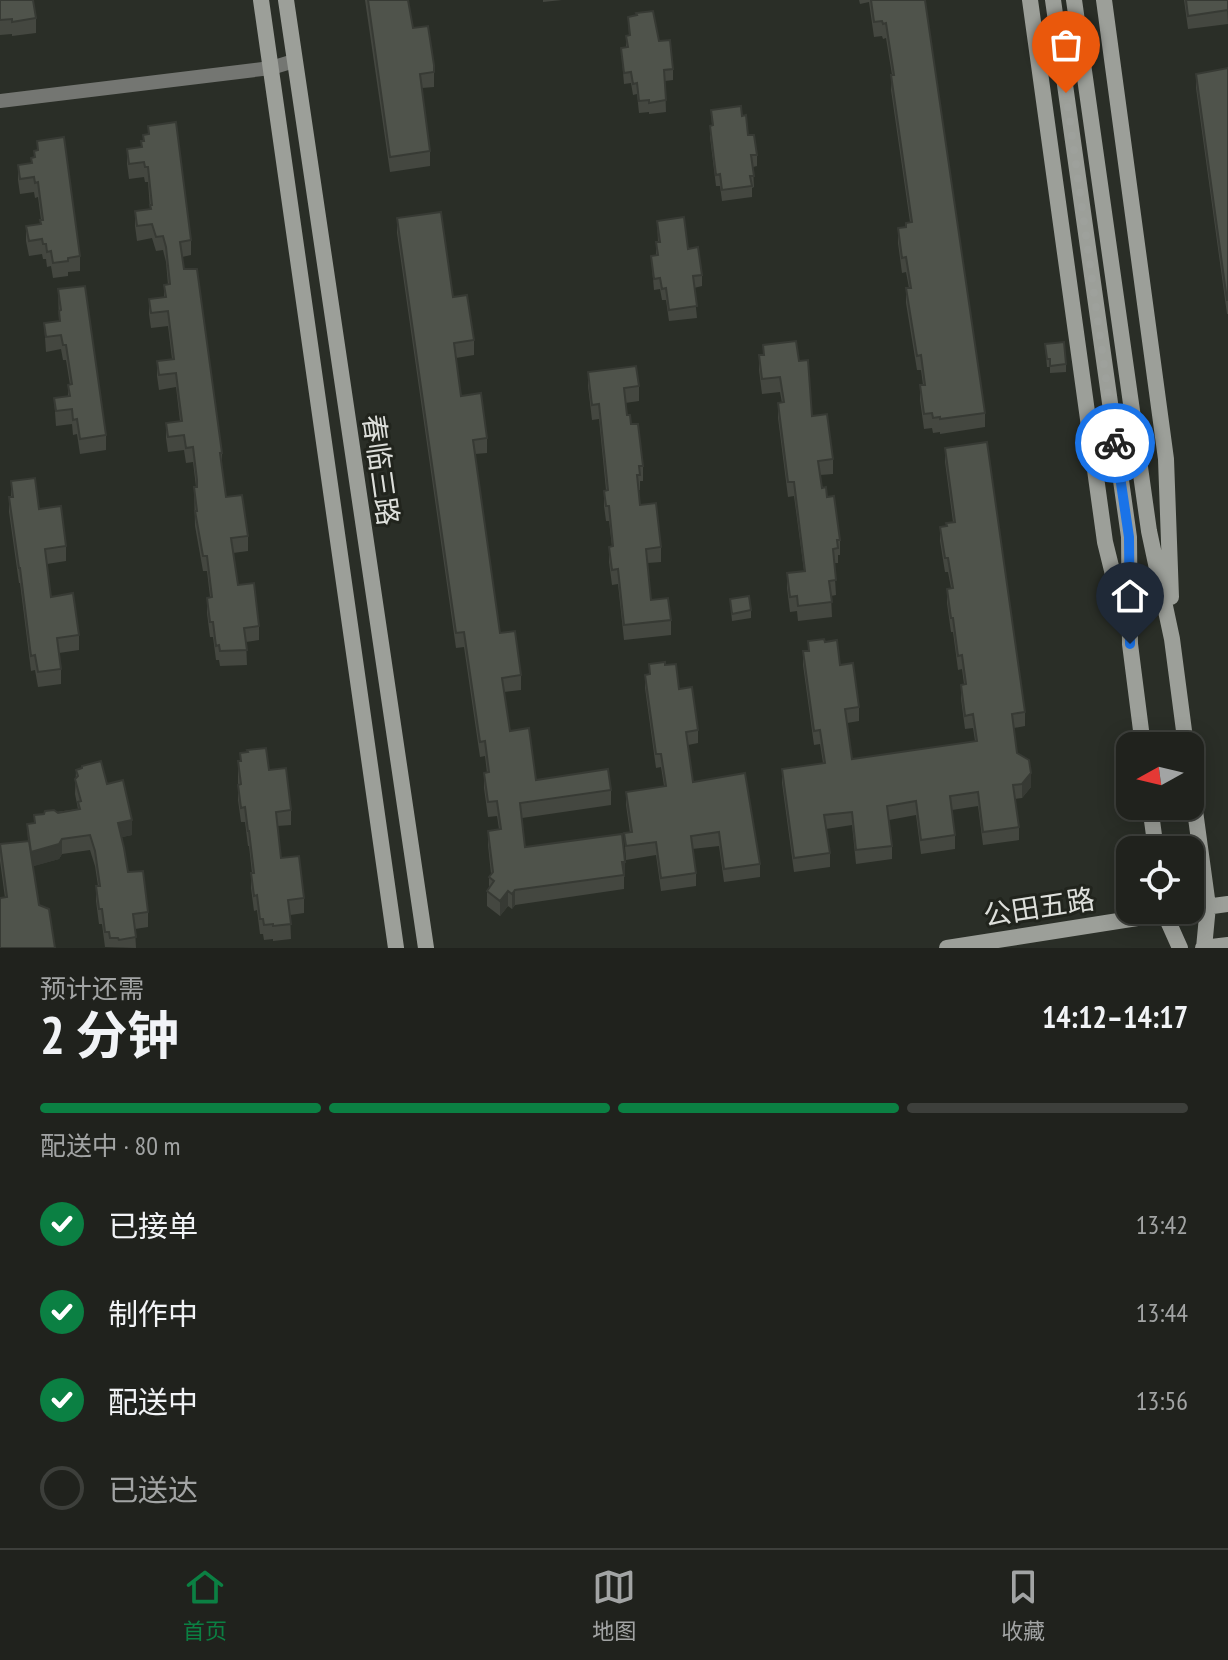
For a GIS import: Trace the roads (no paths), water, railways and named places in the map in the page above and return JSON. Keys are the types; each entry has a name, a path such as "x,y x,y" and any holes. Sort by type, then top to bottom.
{"street":[{"name":"春临三路","path":"261,0 396,948"},
{"name":"春临三路","path":"286,0 426,948"},
{"path":"1030,0 1105,542 1130,644 1141,732"},
{"path":"1053,0 1129,537 1130,644"},
{"path":"1074,0 1149,531 1172,639 1184,732"},
{"path":"1104,0 1166,459 1172,639"},
{"path":"0,101 271,68 294,61"},
{"path":"1196,820 1208,906 1204,948 1228,945"},
{"name":"公田五路","path":"1204,907 1228,904"},
{"name":"公田五路","path":"947,948 1116,920"},
{"path":"1169,924 1180,948"}]}
